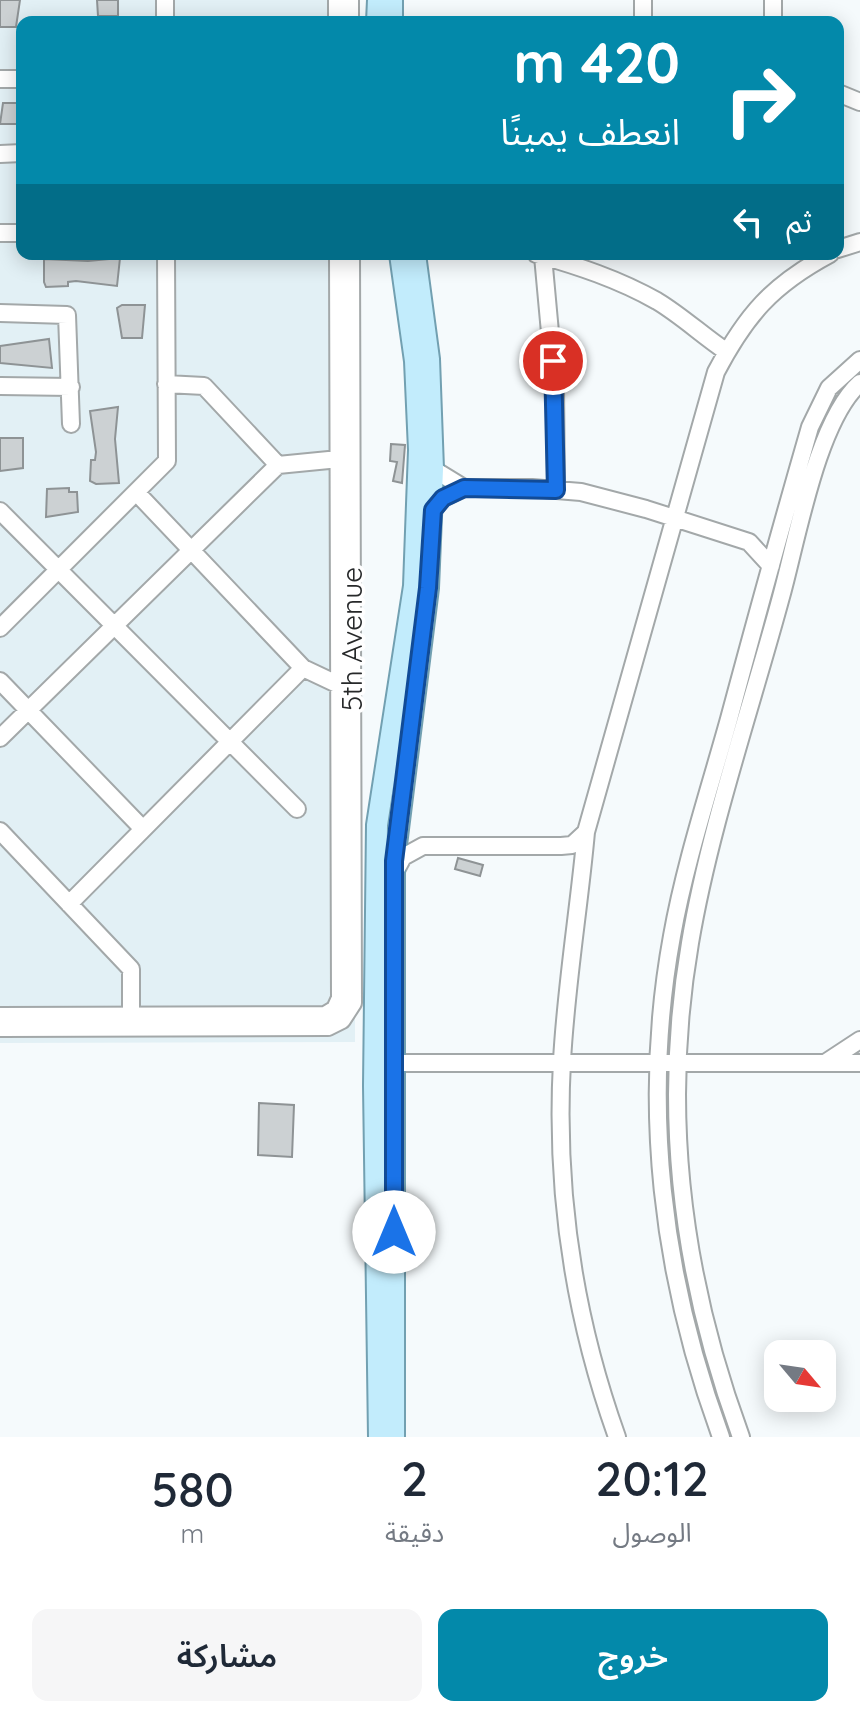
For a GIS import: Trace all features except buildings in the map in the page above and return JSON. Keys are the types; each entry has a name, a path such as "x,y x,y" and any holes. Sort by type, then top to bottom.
{"main road":[{"path":"394,1437 377,825 392,709 408,631 418,526 416,376 401,260"},
{"path":"379,1437 384,1063 394,873 398,818 428,588 433,510 429,359 416,260"}],"street":[{"path":"0,628 167,461 166,260"},
{"name":"5th Avenue","path":"338,260 338,1015"},
{"name":"5th Avenue","path":"338,1015 353,1003 351,260"},
{"path":"540,260 555,387 556,490"},
{"path":"558,260 581,266 647,296 727,352"},
{"path":"617,1437 585,1337 562,1195 562,1064 586,832 704,406 739,329 766,297 816,260"},
{"path":"0,313 67,315 71,424"},
{"path":"720,1436 702,1385 672,1264 658,1145 663,994 675,920 780,532 818,406 829,388 860,360"},
{"path":"741,1437 720,1379 690,1260 677,1143 677,1062 684,982 704,880 828,432 844,399 860,383"},
{"path":"166,384 204,386 278,465"},
{"path":"0,386 71,387"},
{"path":"0,738 278,465 339,459"},
{"path":"433,469 464,488"},
{"path":"433,510 443,498 464,488 581,492 749,542 771,566"},
{"path":"136,492 303,668 339,685"},
{"path":"0,511 297,809"},
{"path":"749,542 780,532"},
{"path":"69,904 303,668"},
{"path":"0,681 143,829"},
{"path":"398,818 423,846"},
{"path":"0,831 131,969 131,1016"},
{"path":"394,873 403,857 423,846 561,846 572,845 586,832"},
{"path":"0,1016 338,1015"},
{"path":"0,1028 328,1027 338,1015"},
{"path":"825,1063 860,1040"},
{"path":"384,1063 852,1063 860,1072"}],"shaded area":[{"path":"0,0 356,0 356,16 16,16 16,260 356,260 355,1042 0,1043"}],"route":[{"path":"394,1232 394,861 428,588 433,510 443,498 464,488 556,490 553,361"}]}
